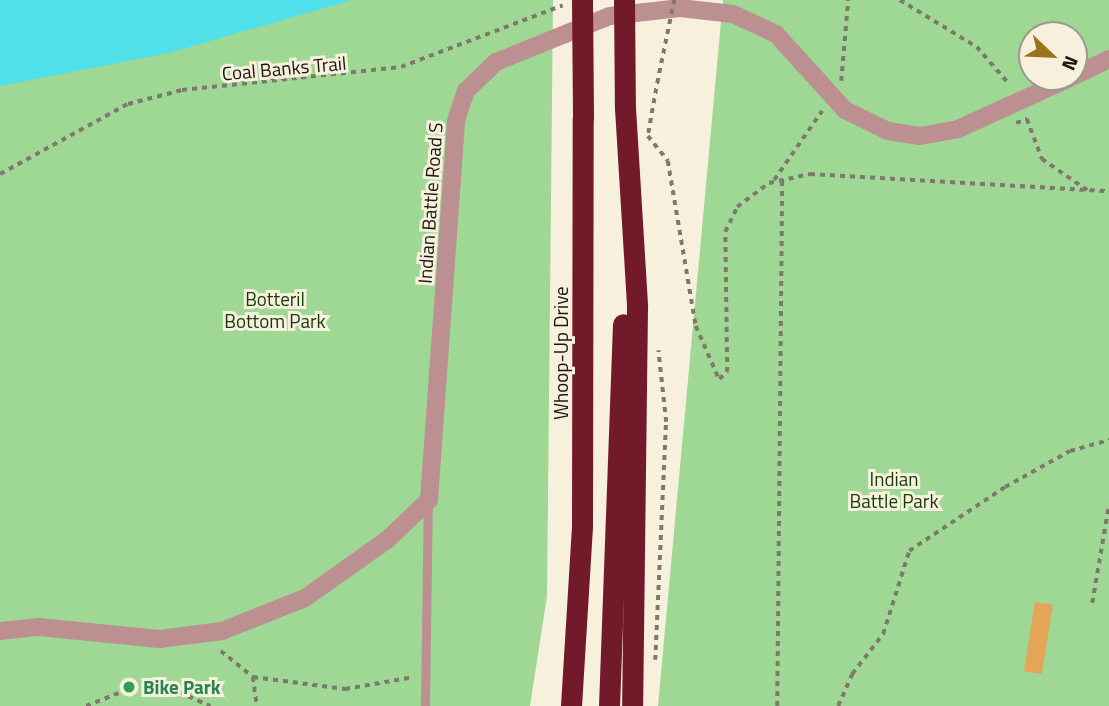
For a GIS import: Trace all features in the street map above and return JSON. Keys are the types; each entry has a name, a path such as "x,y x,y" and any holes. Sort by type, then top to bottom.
{"highway":[{"name":"Whoop-Up Drive","path":"571,706 582,526 583,118 580,0"},
{"path":"609,706 625,108 624,0"},
{"path":"625,108 637,319 632,706"}],"street":[{"name":"Indian Battle Road S","path":"429,500 456,121 467,91 496,62 610,16 700,9 764,26 831,98 888,131 940,134 1010,108 1045,91"},
{"name":"Indian Battle Road S","path":"1088,70 1109,59"},
{"path":"0,631 39,627 159,639 222,631 305,598 387,540 429,500"}],"lane":[{"path":"425,706 429,500"}],"path":[{"name":"Coal Banks Trail","path":"0,174 128,104 182,90 401,66 580,0"},
{"path":"657,83 674,0"},
{"path":"900,0 994,62 1012,84 1004,90 1017,125 1027,119 1050,167 1092,192"},
{"path":"648,136 668,161 696,326 719,379 727,372 725,232 750,194 782,177 932,178 1092,192 1109,191"},
{"path":"777,706 782,177"},
{"path":"838,706 852,674 883,634 909,551 1005,487 1070,451 1109,440"},
{"path":"1092,603 1109,504"},
{"path":"222,631 215,646 253,677 345,689 426,675"},
{"path":"253,677 257,706"},
{"path":"86,706 152,680 210,706"}],"green space":[{"name":"Botteril Bottom Park","path":"305,0 553,0 547,596 530,706 0,706 0,85"},
{"name":"Indian Battle Park","path":"723,0 1109,0 1109,706 658,706"}],"water":[{"path":"0,0 352,0 169,53 0,86"}],"building":[{"path":"1035,602 1053,605 1042,674 1024,671"}],"place":[{"name":"Bike Park","path":"129,687"}]}
